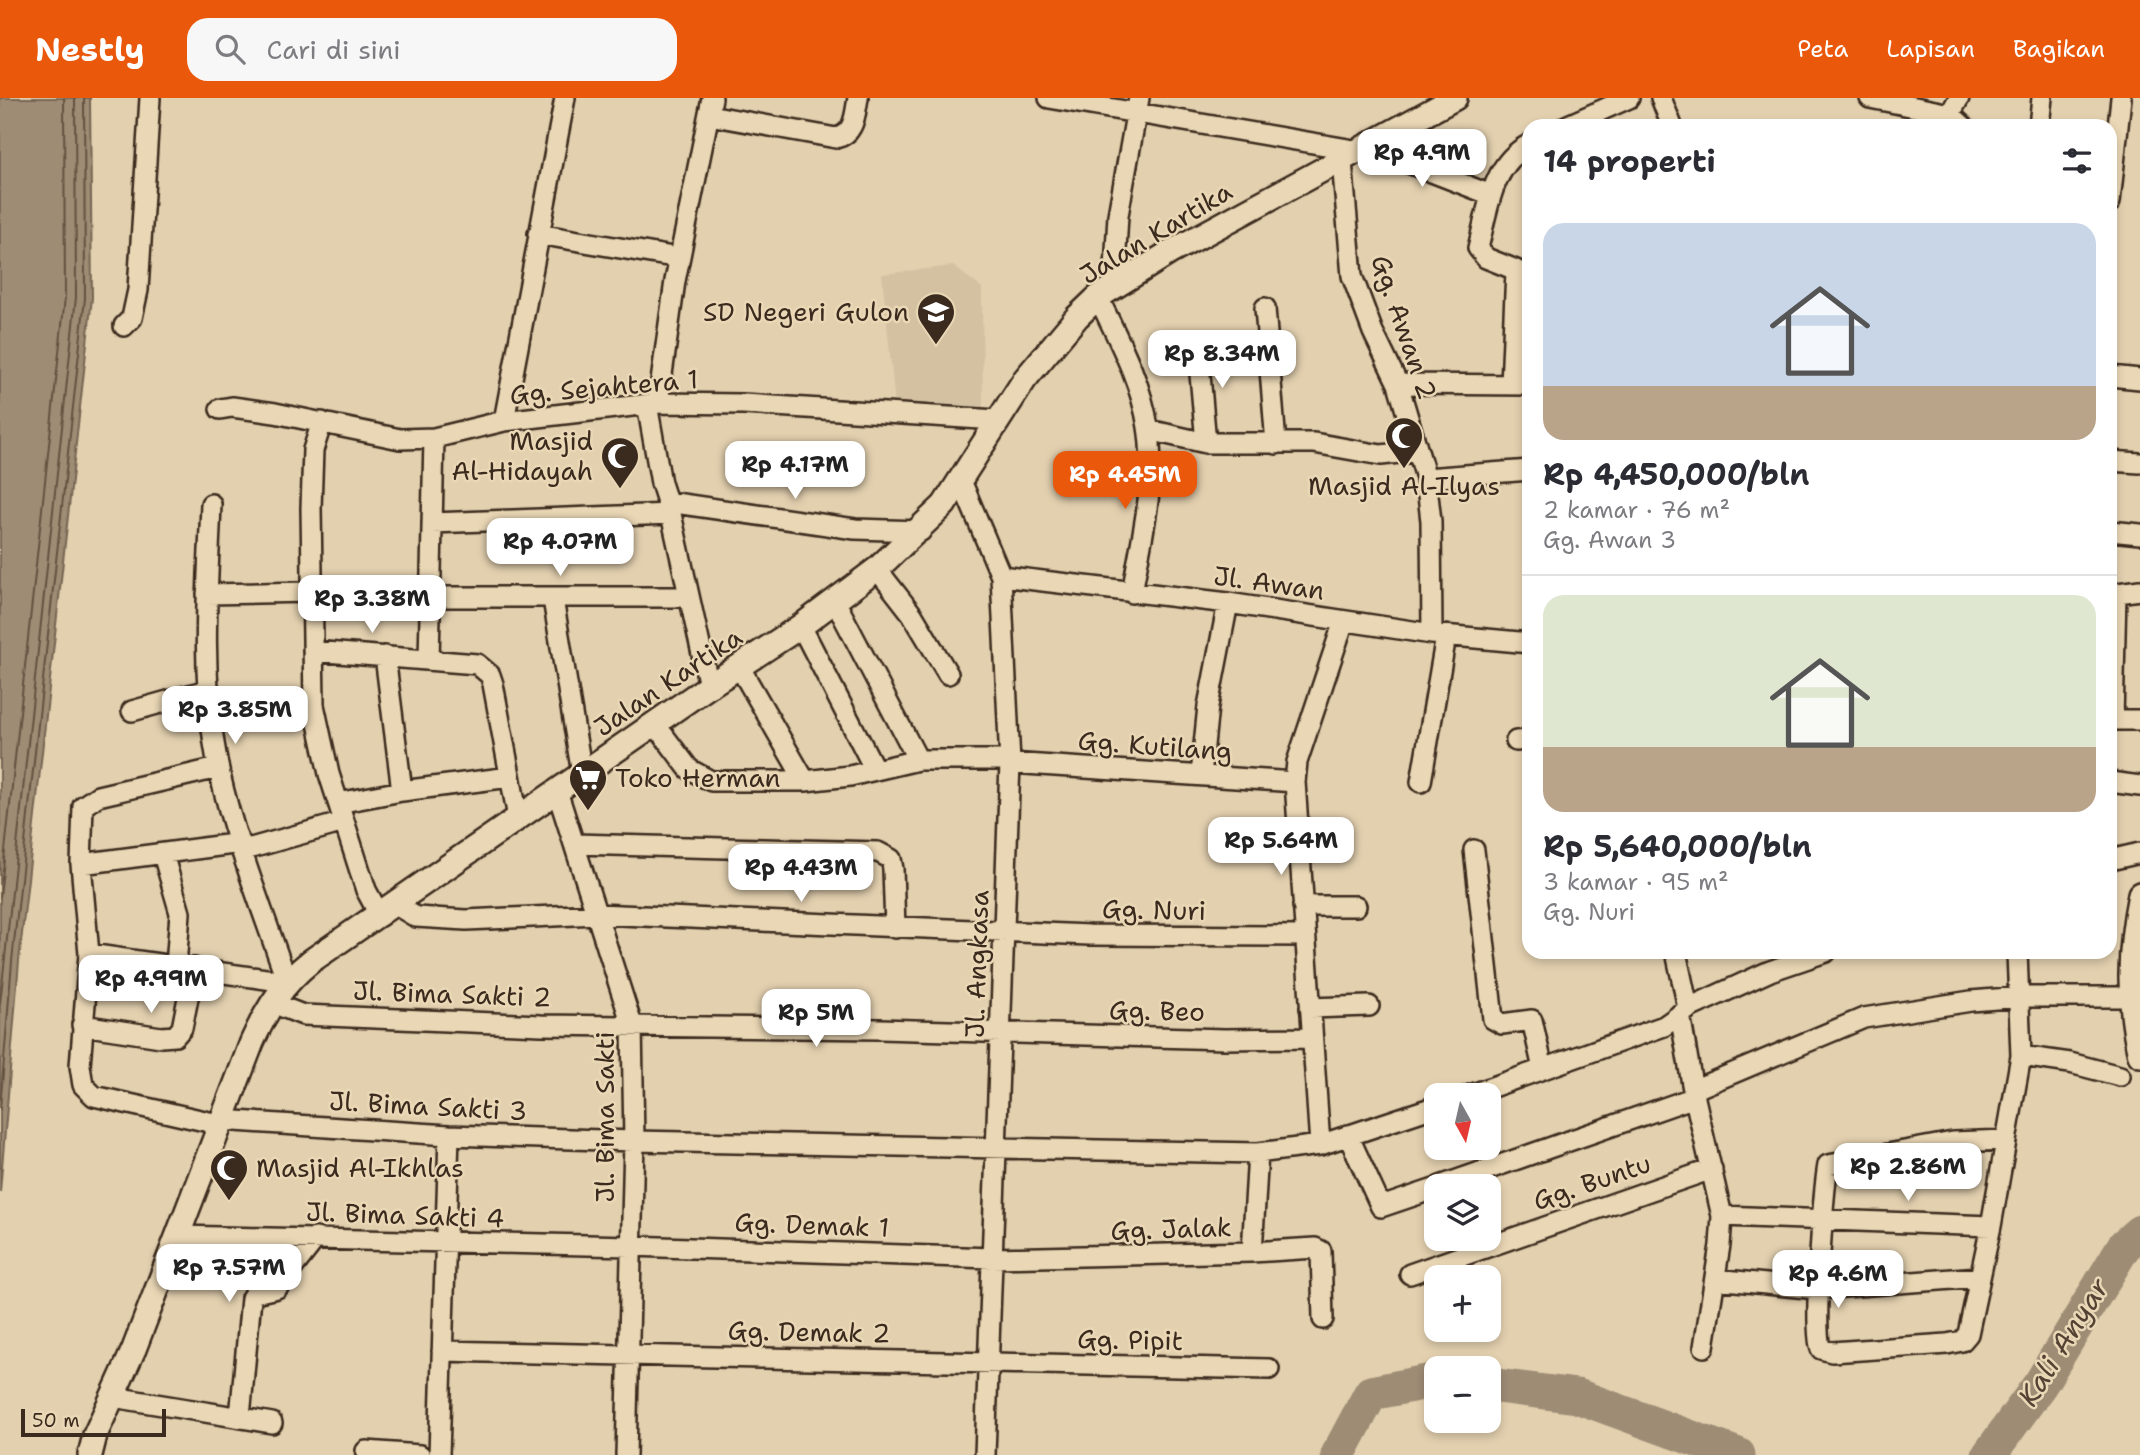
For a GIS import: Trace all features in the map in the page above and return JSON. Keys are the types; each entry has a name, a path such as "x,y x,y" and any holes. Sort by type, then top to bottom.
{"street":[{"path":"124,326 132,318 138,290 150,98"},
{"path":"504,421 565,98"},
{"path":"709,686 669,508 660,483 652,404 710,107 836,138 845,136 851,128 858,98"},
{"path":"1049,98 1138,106 1357,153 1491,195"},
{"name":"Jalan Kartika","path":"90,1455 95,1435 113,1397 177,1236 219,1122 280,991 311,961 709,686 801,626 877,569 921,531 962,483 997,420 1055,342 1106,291 1255,205 1357,153 1455,98"},
{"path":"1582,119 1629,98"},
{"path":"1661,98 1669,119"},
{"path":"1870,98 1954,116"},
{"path":"2040,119 2042,98"},
{"path":"2117,136 2121,98"},
{"path":"1132,593 1145,516 1149,430 1139,388 1106,291 1138,106"},
{"path":"1398,384 1520,385 1516,270 1486,258 1478,248 1491,195 1511,156 1522,149"},
{"name":"Gg. Awan 2","path":"1357,153 1353,276 1373,332 1398,384 1426,478 1431,522 1439,635 1421,782"},
{"path":"538,234 679,258"},
{"path":"1265,308 1276,444"},
{"path":"1197,340 1206,443"},
{"path":"2117,377 2140,379"},
{"name":"Gg. Sejahtera 1","path":"220,409 249,408 400,439 434,439 504,421 652,404 743,404 997,420"},
{"path":"322,422 313,450 312,596 316,727 366,890 388,910"},
{"path":"1149,430 1206,443 1314,443 1381,455 1417,451"},
{"path":"429,660 426,602 432,523 434,439"},
{"path":"2117,461 2140,463"},
{"path":"1426,478 1522,471"},
{"name":"Jl. Angkasa","path":"962,483 1001,576 1010,762 985,1455"},
{"path":"211,504 207,690 218,768 243,846 280,991"},
{"path":"432,523 669,508 855,528 921,531"},
{"path":"2117,532 2140,534"},
{"path":"877,569 912,614 948,674"},
{"name":"Jl. Awan","path":"1001,576 1228,603 1439,635 1522,642"},
{"path":"2117,593 2140,590"},
{"path":"208,594 312,596"},
{"path":"426,602 689,597"},
{"path":"553,599 582,774"},
{"path":"835,601 918,760"},
{"path":"1201,775 1208,706 1228,603"},
{"path":"1320,1145 1296,782 1297,762 1344,621"},
{"path":"801,626 875,770"},
{"path":"313,651 477,664 490,675 518,818"},
{"path":"385,656 402,791"},
{"path":"739,666 805,781"},
{"path":"132,711 207,690"},
{"path":"2117,720 2140,720"},
{"name":"Gg. Kutilang","path":"655,723 689,768 712,781 805,781 918,760 1010,762 1296,782"},
{"path":"163,854 180,913 185,967 182,1028 175,1036 161,1037 82,1025 89,954 81,864 80,813 87,800 218,768"},
{"path":"81,864 243,846 402,791 510,777"},
{"path":"2117,783 2140,786"},
{"name":"Jl. Bima Sakti","path":"556,791 632,1025 634,1141 626,1455"},
{"path":"574,844 878,852 891,859 895,928"},
{"path":"1474,850 1493,1019 1502,1024 1532,1020 1543,1069"},
{"path":"2117,858 2140,853"},
{"path":"2140,894 2132,936 2130,997 2140,1055"},
{"path":"1303,906 1356,906"},
{"name":"Gg. Nuri","path":"388,910 436,919 503,920 597,914 1088,935 1305,936"},
{"name":"Jl. Bima Sakti 2","path":"89,954 185,967 280,991 285,1008 303,1015 541,1025 1000,1035"},
{"path":"1677,959 1694,1093 1722,1216 1704,1347"},
{"path":"1502,1084 1664,1026 1684,1011 1770,971 1805,959"},
{"path":"2006,1140 1953,1142 1828,1165 1818,1289 1818,1345 1825,1351 1962,1341 1968,1334 1991,1226 2021,1056 2018,959"},
{"path":"1473,1174 1694,1093 1864,1018 1971,1001 2021,997 2130,997"},
{"path":"1310,1008 1369,1006"},
{"name":"Jl. Bima Sakti 3","path":"82,1025 80,1073 88,1092 219,1122 449,1135 634,1141 1258,1153 1320,1145 1424,1109"},
{"name":"Gg. Beo","path":"1000,1035 1312,1038"},
{"path":"2021,1056 2070,1063 2120,1076"},
{"path":"439,1455 449,1135"},
{"path":"1348,1135 1381,1207 1424,1192"},
{"name":"Gg. Jalak","path":"992,1258 1252,1252 1258,1153"},
{"name":"Gg. Buntu","path":"1410,1274 1712,1169"},
{"path":"1722,1216 1991,1226"},
{"name":"Jl. Bima Sakti 4","path":"177,1236 631,1246"},
{"path":"240,1417 251,1298 256,1293 277,1288 316,1238"},
{"name":"Gg. Demak 1","path":"631,1246 992,1258"},
{"path":"1252,1252 1315,1248 1321,1251 1323,1320"},
{"path":"1714,1279 1818,1289 1980,1277"},
{"name":"Gg. Demak 2","path":"442,1351 989,1363"},
{"name":"Gg. Pipit","path":"989,1363 1269,1369"},
{"path":"113,1397 272,1423"},
{"path":"366,1451 420,1455"}],"lane":[{"path":"312,596 426,602"}],"shaded area":[{"name":"SD Negeri Gulon","path":"953,266 982,288 983,409 895,405 882,274"}],"water":[{"path":"0,98 90,98 92,298 19,961 0,1192"}],"waterway":[{"name":"Kali Anyar","path":"1989,1455 2041,1383 2124,1246 2140,1232"},
{"name":"Kali Anyar","path":"1338,1455 1371,1393 1424,1383"},
{"name":"Kali Anyar","path":"1501,1386 1577,1396 1738,1455"}],"place":[{"name":"SD Negeri Gulon","path":"936,346"},
{"name":"Masjid Al-Ilyas","path":"1404,470"},
{"name":"Masjid Al-Hidayah","path":"620,490"},
{"name":"Toko Herman","path":"588,812"},
{"name":"Masjid Al-Ikhlas","path":"229,1202"}]}
